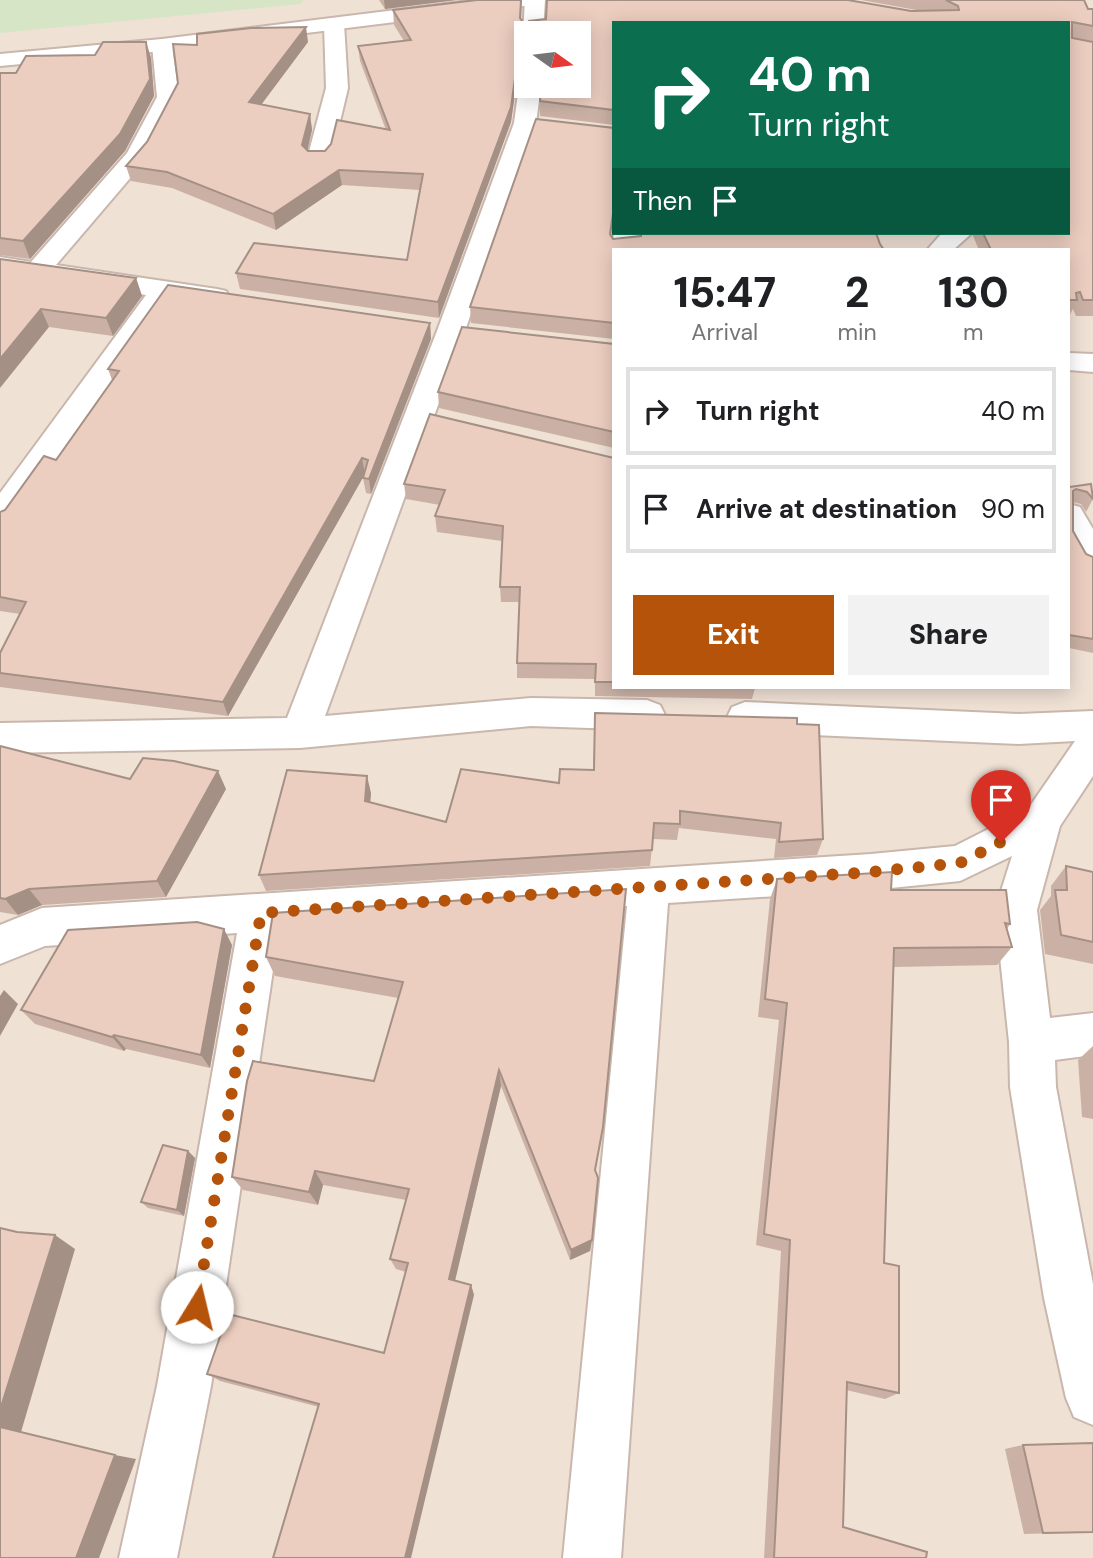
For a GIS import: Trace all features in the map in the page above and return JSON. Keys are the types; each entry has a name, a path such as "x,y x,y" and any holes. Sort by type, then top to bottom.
{"street":[{"path":"0,60 162,45 524,0"},
{"path":"534,21 535,0"},
{"path":"319,159 337,89 334,24"},
{"path":"38,270 137,156 168,97 162,45"},
{"path":"300,733 432,418 451,330 539,124 533,98"},
{"path":"941,248 956,235"},
{"path":"0,265 246,301"},
{"path":"0,516 164,289"},
{"path":"1070,362 1093,363"},
{"path":"1070,516 1093,559 1070,559"},
{"path":"0,738 300,733 531,712 1019,729 1093,726"},
{"path":"1093,745 1042,821 1016,910 1031,1042 1033,1087 1082,1298 1093,1398"},
{"path":"0,945 42,927 871,872 960,863 1042,821"},
{"path":"592,1558 649,887"},
{"path":"148,1558 184,1386 261,913"},
{"path":"1031,1042 1093,1034"}],"shaded area":[{"path":"182,0 1093,0 1093,1558 0,1558 0,9"}],"green space":[{"path":"0,0 303,0 301,4 0,33"}],"building":[{"path":"477,0 521,0 522,21 514,21 514,85 511,107 438,302 236,273 254,243 407,260 423,174 339,170 273,214 167,172 126,166 147,142 178,83 173,44 197,45 197,34 251,28 306,27 249,102 310,114 302,145 308,151 325,151 331,144 337,120 390,130 358,46 411,40 393,10"},
{"path":"547,0 848,0 911,11 959,10 958,6 946,0 1084,0 1088,9 1093,9 1093,26 1072,22 1072,38 1093,42 1093,300 1083,300 1080,292 1076,293 1077,300 1070,300 1070,248 990,248 984,235 1070,235 1070,21 612,21 612,110 540,101 540,98 592,98 592,21 529,21 546,19"},
{"path":"103,42 146,42 150,79 120,134 23,241 0,238 0,73 16,73 26,56 95,55"},
{"path":"536,119 612,128 610,234 613,239 641,235 877,235 883,248 612,248 612,323 470,307"},
{"path":"0,259 136,278 106,318 41,309 0,359"},
{"path":"168,285 430,323 369,479 363,478 368,460 362,458 223,702 0,673 0,653 26,602 0,597 0,512 5,510 44,456 56,460 119,371 108,369"},
{"path":"462,327 612,344 612,432 438,392"},
{"path":"430,414 612,458 612,682 595,682 596,664 517,663 520,587 500,587 503,526 435,516 445,490 404,484"},
{"path":"1091,484 1093,499 1087,492 1076,489 1073,491 1073,531 1086,554 1093,557 1093,639 1070,635 1070,487"},
{"path":"595,713 797,718 797,724 819,725 823,839 779,842 781,823 680,811 680,824 654,823 652,850 259,875 287,770 367,776 365,801 446,822 461,769 559,783 560,769 594,770"},
{"path":"0,746 130,779 143,758 174,761 218,771 157,881 29,889 5,899 0,898"},
{"path":"1066,866 1093,872 1093,942 1061,935 1055,890 1067,890"},
{"path":"892,872 891,890 1006,890 1010,924 1005,923 1012,947 894,948 884,1263 899,1266 899,1393 847,1382 843,1527 927,1552 926,1558 774,1558 790,1240 764,1234 787,1003 765,999 777,879"},
{"path":"626,889 603,1127 595,1170 598,1178 592,1240 571,1250 499,1070 449,1279 471,1285 405,1558 273,1558 319,1404 207,1374 228,1314 384,1353 408,1263 390,1259 409,1189 315,1171 309,1192 232,1177 247,1081 253,1061 374,1081 403,982 266,957 273,913"},
{"path":"197,922 224,929 201,1055 114,1035 112,1037 21,1010 68,930"},
{"path":"163,1145 188,1151 177,1210 141,1202"},
{"path":"0,1228 55,1235 0,1410"},
{"path":"0,1427 115,1455 76,1558 0,1558"},
{"path":"1093,1443 1093,1532 1043,1533 1023,1445"}],"route":[{"path":"197,1307 261,913 871,872 960,863 1001,842"}]}
